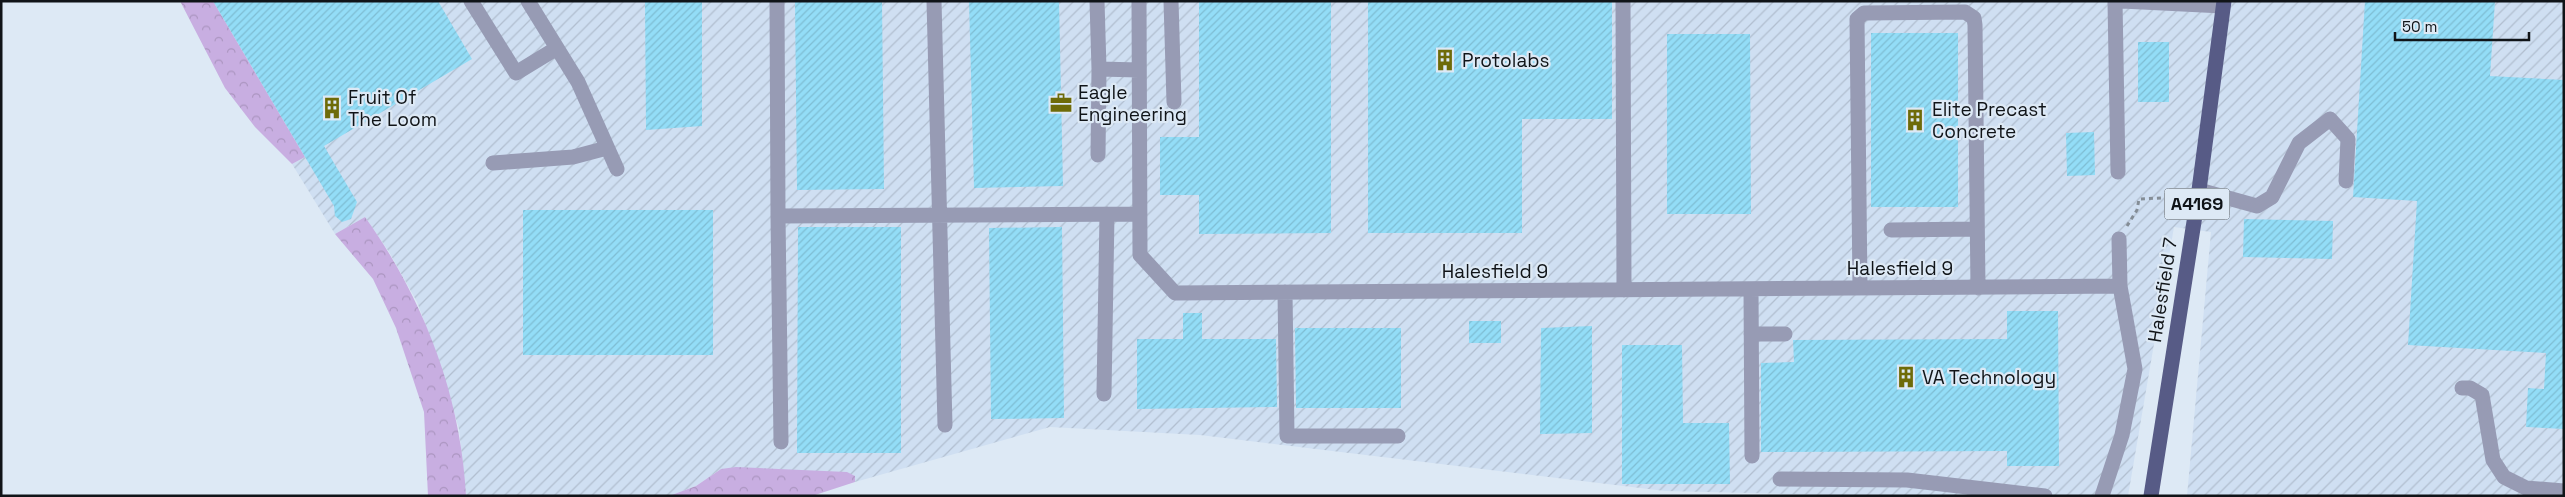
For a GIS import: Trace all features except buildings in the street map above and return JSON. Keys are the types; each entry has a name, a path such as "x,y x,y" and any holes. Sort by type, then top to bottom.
{"main road":[{"name":"Halesfield 7","path":"2151,496 2199,190 2224,4"}],"street":[{"path":"471,1 516,73 557,48"},
{"path":"528,1 578,82 617,169"},
{"path":"777,1 781,442"},
{"path":"934,1 945,424"},
{"path":"1097,1 1099,69 1098,155"},
{"name":"Halesfield 9","path":"1139,1 1140,255 1175,293 2120,286"},
{"path":"1171,1 1174,102"},
{"path":"1622,1 1624,290"},
{"path":"2115,1 2118,172"},
{"path":"2122,1 2224,4"},
{"path":"1860,288 1856,26 1859,15 1864,13 1965,12 1974,18 1978,288"},
{"path":"1099,69 1139,70"},
{"path":"2199,190 2257,206 2272,198 2299,143 2330,119 2348,139 2346,181"},
{"path":"493,163 573,157 608,148"},
{"path":"1104,394 1107,214"},
{"path":"778,216 940,217 1140,214"},
{"path":"1891,230 1977,229"},
{"path":"2102,496 2122,435 2135,370 2120,286 2119,239"},
{"path":"1751,289 1752,456"},
{"path":"1285,292 1287,436 1398,436"},
{"path":"1751,334 1785,334"},
{"path":"2462,388 2470,388 2482,395 2493,460 2504,477 2526,488 2564,492"},
{"path":"1780,479 1907,480 2045,496"}],"path":[{"path":"2119,239 2136,210 2139,199 2180,198 2199,190"}],"shaded area":[{"path":"213,1 2564,1 2564,496 2187,496 2211,232 2174,227 2128,496 1872,496 1665,491 1200,435 1050,427 855,482 855,476 721,469 696,486 669,496 466,496 459,429 436,353 417,302 389,252 365,217 335,234 292,164 305,157"}],"green space":[{"path":"180,1 213,1 305,157 292,164 255,127 225,88"},
{"path":"365,217 405,281 435,349 456,421 463,458 466,496 428,496 424,412 396,328 373,279 335,234"},
{"path":"736,467 847,472 855,476 855,482 812,496 669,496 696,486 721,469"}],"place":[{"name":"Protolabs","path":"1445,60"},
{"name":"Eagle Engineering","path":"1061,103"},
{"name":"Fruit Of The Loom","path":"332,108"},
{"name":"Elite Precast Concrete","path":"1915,120"},
{"name":"VA Technology","path":"1906,377"}]}
